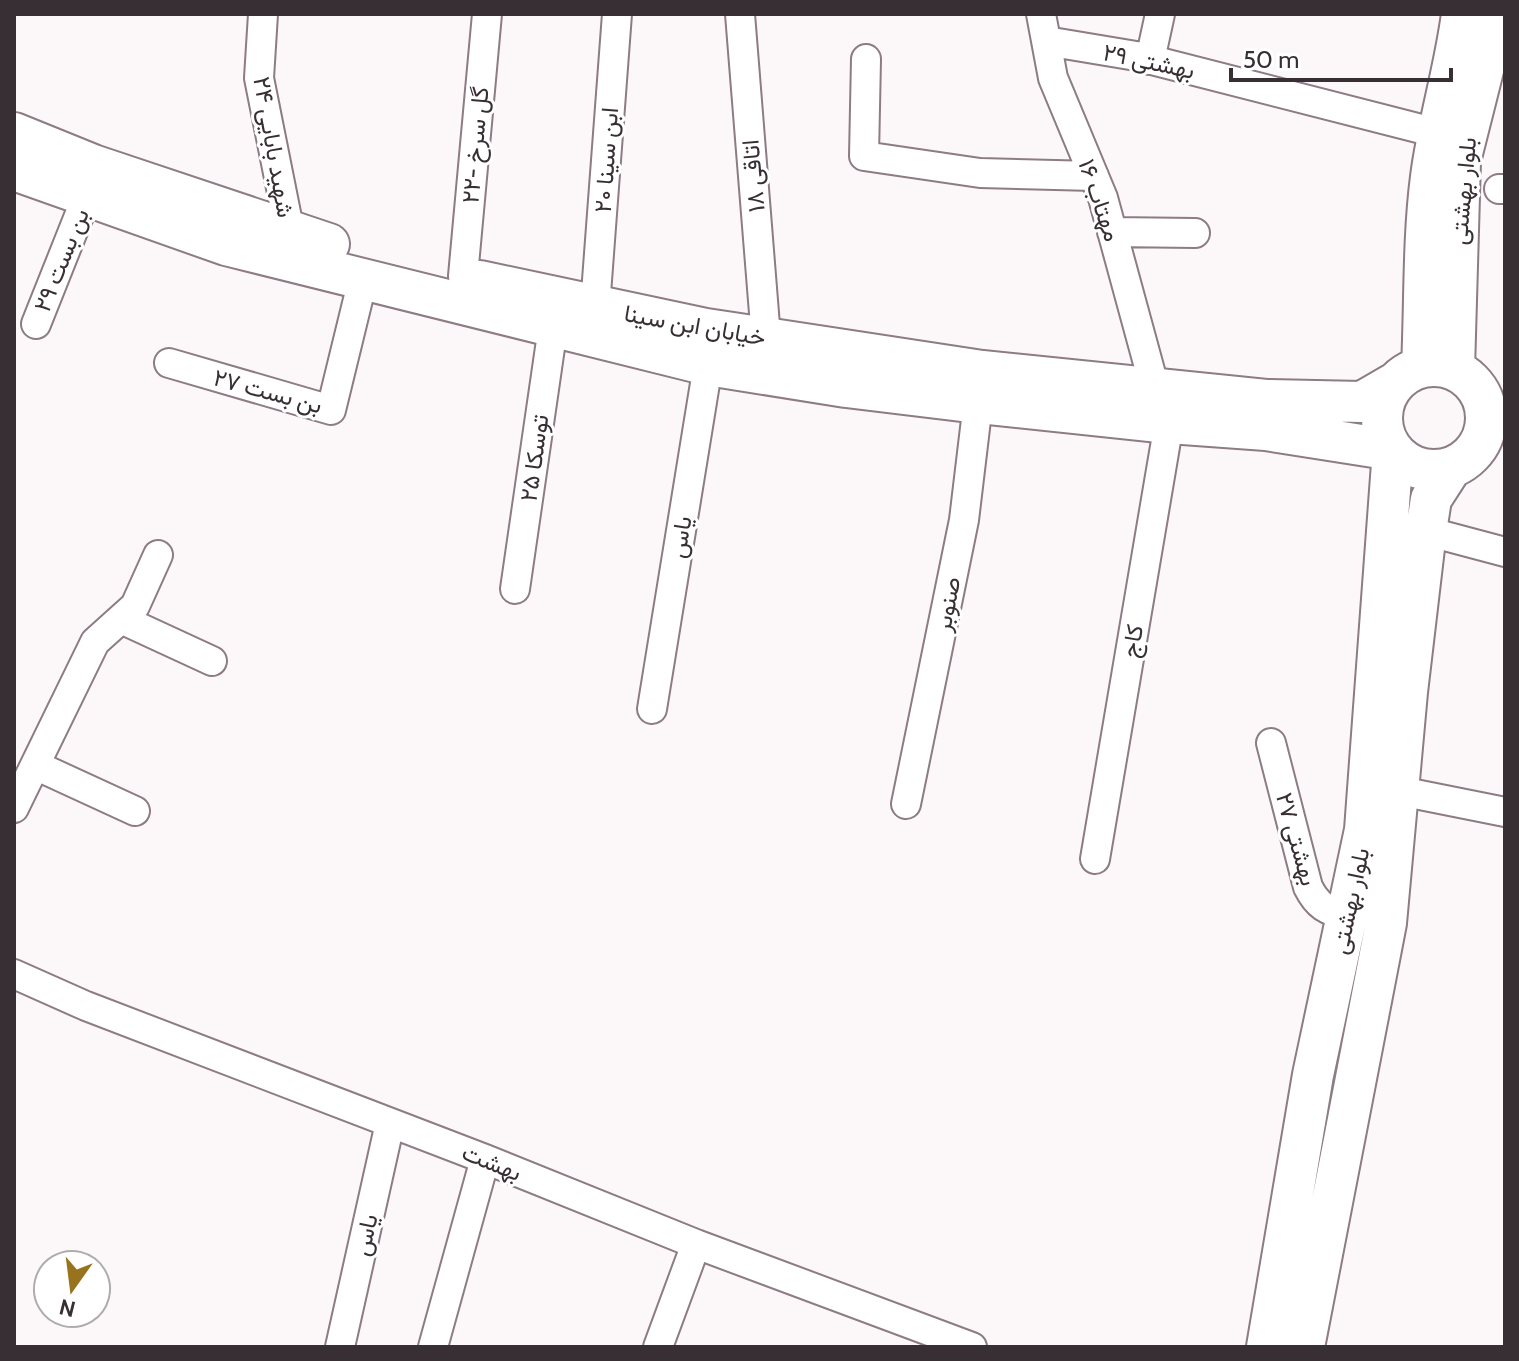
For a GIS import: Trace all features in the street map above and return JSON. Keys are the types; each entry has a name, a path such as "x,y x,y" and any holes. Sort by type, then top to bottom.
{"main road":[{"name":"بلوار بهشتی","path":"1450,382 1430,181 1437,133 1456,62 1462,14"},
{"name":"بلوار بهشتی","path":"1450,382 1460,161 1484,66 1490,14"},
{"name":"خیابان ابن سینا","path":"14,133 93,165 175,210 226,245 708,365 846,387 978,403 1162,406 1266,415 1393,450"},
{"name":"خیابان ابن سینا","path":"14,170 87,196 290,233 355,252 595,307 766,338 982,371 1162,406"},
{"name":"خیابان ابن سینا","path":"1266,415 1362,402 1450,382"},
{"path":"1459,462 1478,446 1484,431 1486,415 1483,400 1450,382 1382,410 1385,437 1393,450 1414,466 1426,470 1459,462 1505,436"},
{"name":"بلوار بهشتی","path":"1267,1347 1313,1075 1365,830 1393,450"},
{"name":"بلوار بهشتی","path":"1304,1347 1386,923 1407,692 1431,499 1459,462"},
{"path":"1347,914 1386,923"}],"street":[{"name":"شهید بابایی ۲۴","path":"263,14 259,78 290,233"},
{"name":"گل سرخ -۲۲","path":"463,276 487,14"},
{"name":"ابن سینا ۲۰","path":"595,307 617,14"},
{"name":"اتاقی ۱۸","path":"740,14 766,338"},
{"path":"1150,60 1160,14"},
{"name":"بهشتی ۲۹","path":"1044,27 1150,60 1437,133"},
{"name":"مهتاب ۱۶","path":"1044,27 1053,78 1094,176 1162,406"},
{"path":"866,59 864,156 980,173 1094,176"},
{"name":"بن بست ۲۹","path":"36,324 87,196"},
{"path":"1112,232 1195,233"},
{"name":"بن بست ۲۷","path":"169,363 331,410 363,279"},
{"name":"توسکا ۲۵","path":"515,589 553,327"},
{"name":"یاس","path":"652,709 708,365"},
{"name":"صنوبر","path":"906,804 964,520 978,403"},
{"name":"کاج","path":"1095,859 1162,406"},
{"path":"1426,531 1505,552"},
{"path":"14,808 95,642 135,606 158,555"},
{"path":"121,619 212,661"},
{"name":"بهشتی ۲۷","path":"1271,743 1308,887 1323,907 1347,914"},
{"path":"35,765 135,811"},
{"path":"1400,791 1505,812"},
{"name":"بهشت","path":"14,974 86,1006 485,1159 696,1244 972,1347"},
{"name":"یاس","path":"340,1347 390,1123"},
{"path":"433,1347 485,1159"},
{"path":"658,1347 696,1244"}]}
